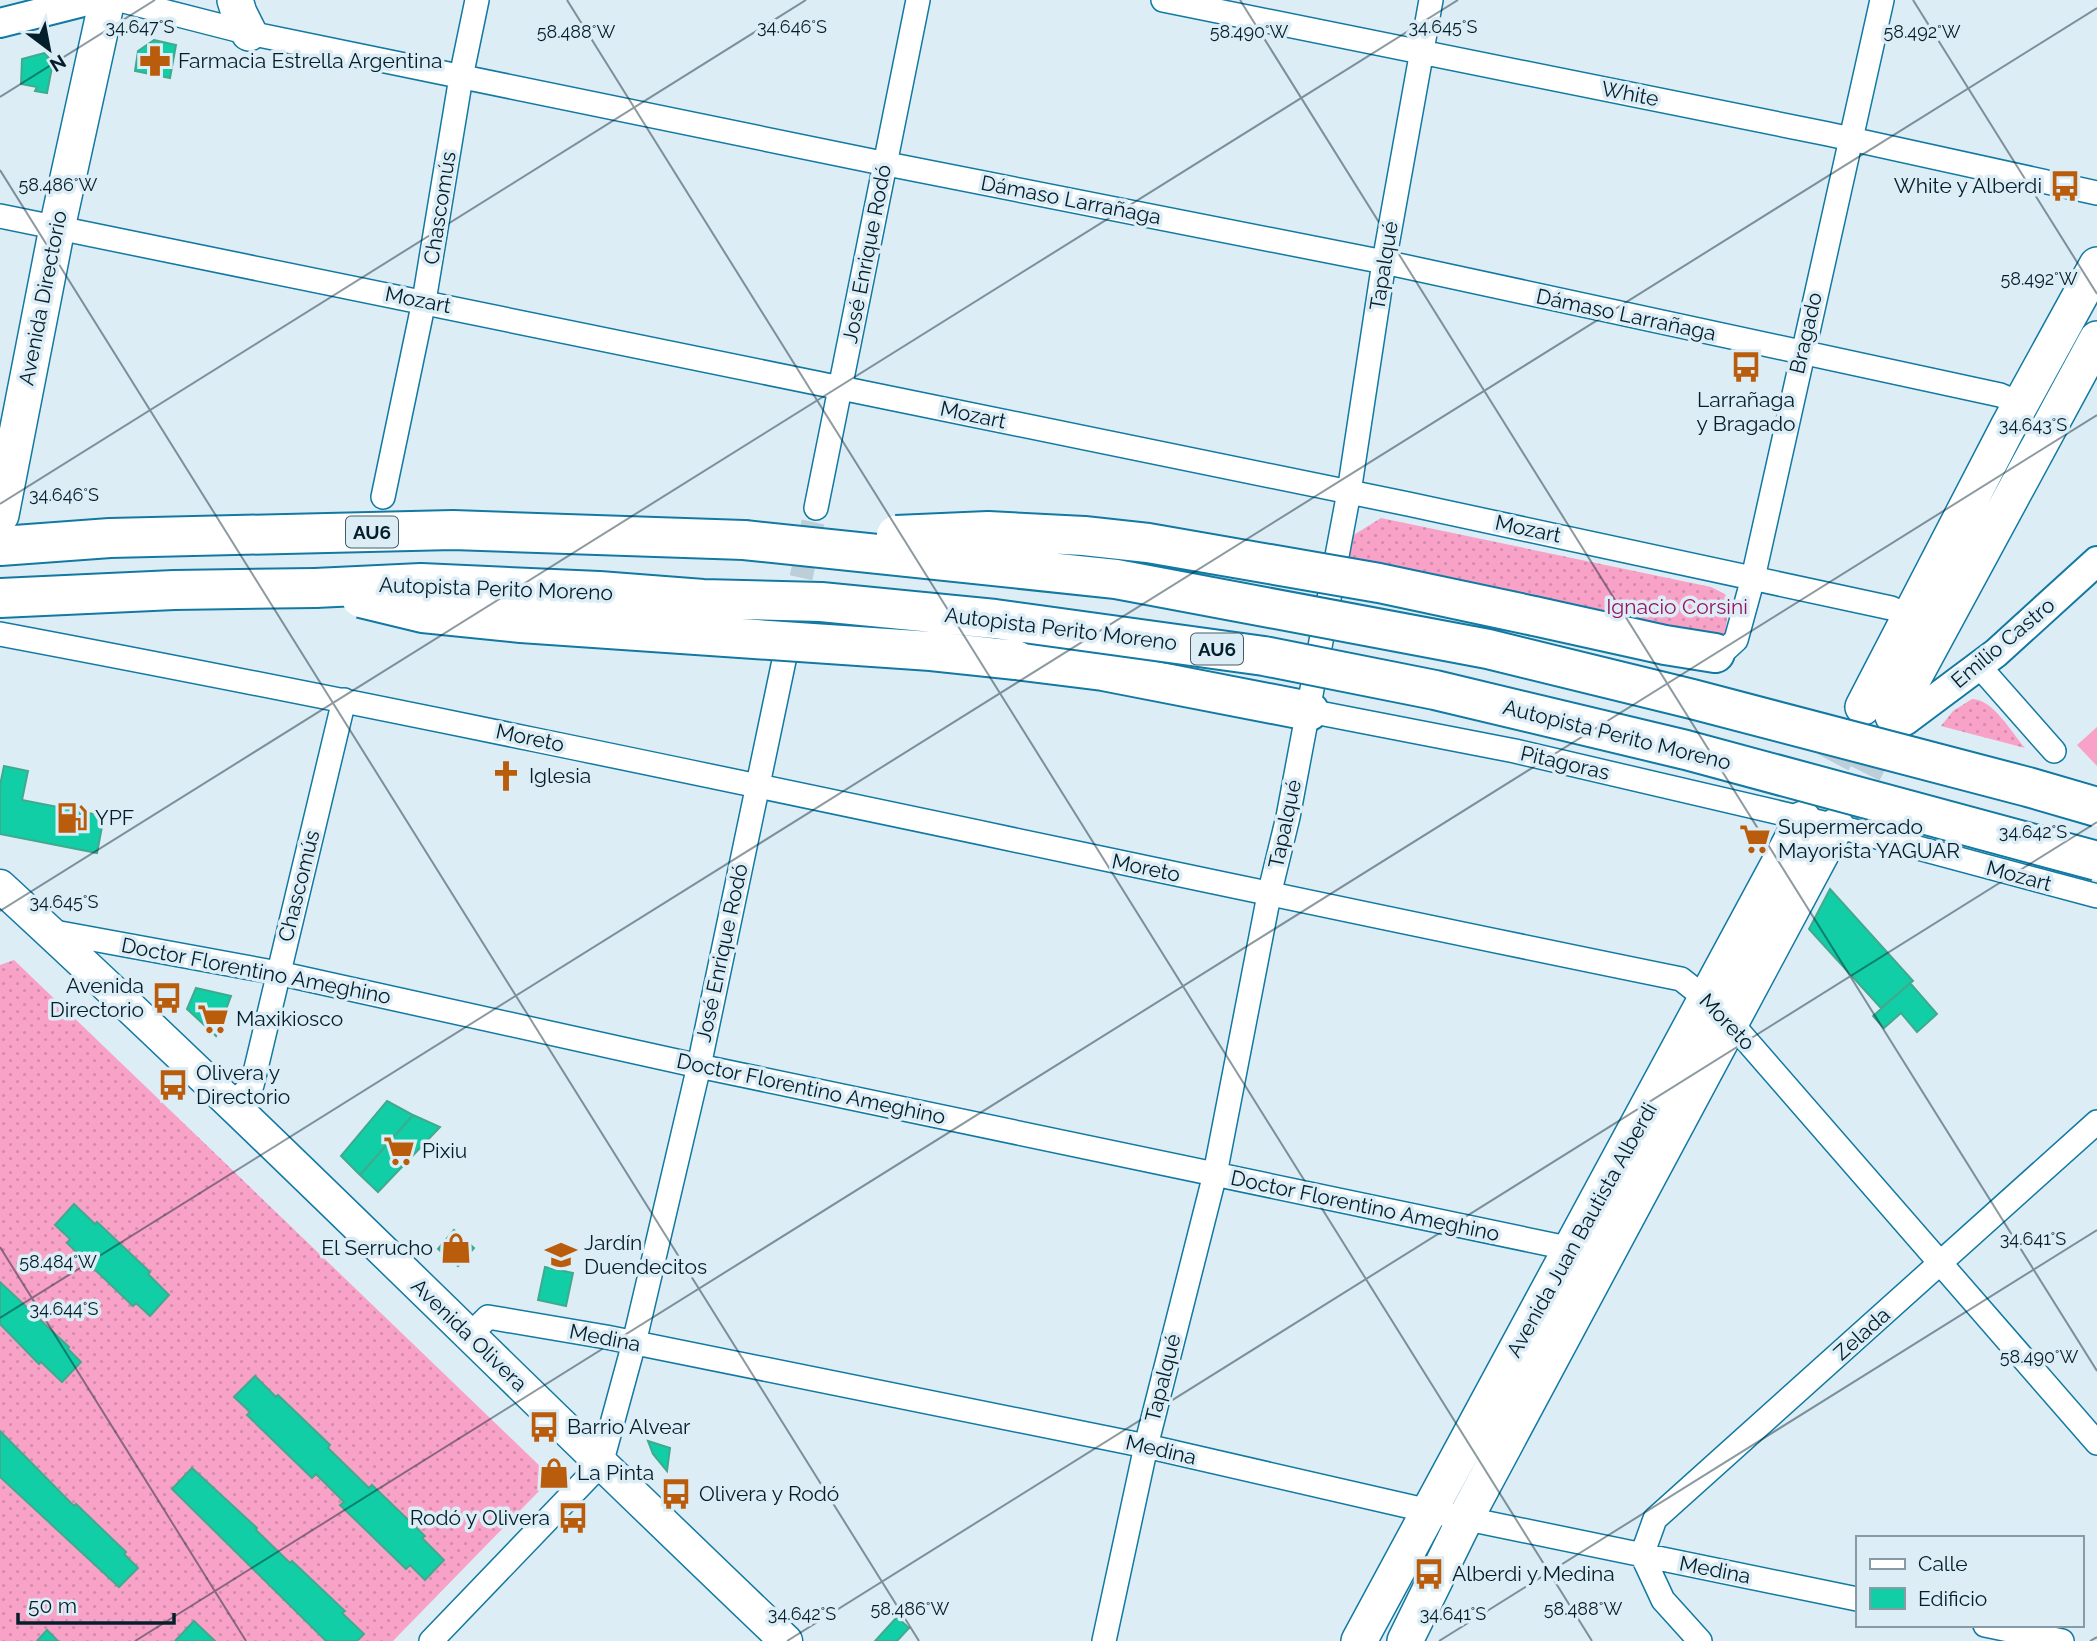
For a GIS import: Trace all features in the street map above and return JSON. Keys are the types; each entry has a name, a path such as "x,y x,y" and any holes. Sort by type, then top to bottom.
{"highway":[{"name":"AU6","path":"0,525 110,538 453,530 744,540 1116,579 1488,649 1705,702 2097,807"},
{"path":"744,540 988,531 1084,536 1148,543 1326,574 1665,645 1715,653"},
{"name":"Autopista Perito Moreno","path":"0,598 421,583 703,599 821,602 995,619 1264,656 1435,690 1673,747 2097,862"},
{"path":"315,588 423,612 521,623 931,651 1016,660 1103,671 1309,710"}],"main road":[{"name":"Avenida Directorio","path":"0,525 57,228 107,0"},
{"path":"235,0 249,33"},
{"path":"1887,715 2021,404 2097,265"},
{"path":"1926,624 2097,339"},
{"name":"Avenida Juan Bautista Alberdi","path":"1405,1641 1719,1012 1820,822"},
{"name":"Avenida Olivera","path":"0,886 232,1105 786,1641"},
{"name":"Avenida Juan Bautista Alberdi","path":"1359,1641 1572,1249 1719,1012"}],"street":[{"path":"0,23 91,0"},
{"name":"Dámaso Larrañaga","path":"120,0 249,33 461,77 1384,262 2000,395 2021,404"},
{"name":"Chascomús","path":"383,497 424,301 461,77 477,0"},
{"name":"José Enrique Rodó","path":"816,508 918,0"},
{"name":"White","path":"1163,0 1851,139 2097,193"},
{"name":"Tapalqué","path":"1104,1641 1146,1446 1215,1174 1269,895 1289,817 1349,492 1384,262 1431,0"},
{"name":"Bragado","path":"1715,653 1727,649 1736,640 1753,578 1801,353 1882,0"},
{"name":"Mozart","path":"0,216 1349,492 1891,608 1926,624"},
{"name":"Emilio Castro","path":"1887,715 1979,666 2097,561"},
{"name":"Moreto","path":"0,634 344,699 758,784 1269,895 1681,979 1719,1012 2097,1443"},
{"name":"José Enrique Rodó","path":"435,1640 601,1464 634,1343 699,1066 786,651"},
{"path":"1979,666 2054,751"},
{"name":"Chascomús","path":"232,1105 252,1085 344,699"},
{"name":"Pitagoras","path":"1309,710 1515,751 1820,822"},
{"name":"Mozart","path":"1820,822 2097,897"},
{"name":"Doctor Florentino Ameghino","path":"49,931 278,973 699,1066 1572,1249"},
{"name":"Zelada","path":"1642,1555 1655,1519 2097,1122"},
{"name":"Medina","path":"470,1335 488,1317 634,1343 1146,1446 1465,1519 1856,1599"},
{"path":"1642,1555 1663,1600 1700,1641"},
{"path":"1995,1627 2062,1641"}],"green space":[{"name":"Ignacio Corsini","path":"1381,518 1711,587 1725,594 1729,605 1725,634 1718,638 1348,564 1352,536"},
{"path":"1972,699 1980,700 1995,711 2025,748 1941,726 1953,711"},
{"path":"2097,727 2097,766 2077,745"},
{"path":"14,960 542,1468 543,1487 393,1641 357,1641 364,1634 342,1613 345,1610 293,1561 290,1563 257,1528 192,1468 172,1489 326,1641 58,1641 47,1631 37,1641 0,1641 0,1477 119,1587 138,1568 124,1554 126,1552 77,1504 74,1506 0,1431 0,1324 61,1382 81,1362 69,1347 0,1282 0,965","holes":["74,1205 95,1224 98,1222 150,1272 148,1274 169,1295 150,1315 136,1303 132,1305 67,1243 70,1239 55,1224","279,1395 330,1445 328,1448 369,1488 372,1485 424,1535 422,1538 444,1559 425,1579 341,1505 344,1502 316,1474 312,1478 247,1415 250,1412 235,1397"]}],"building":[{"name":"Farmacia Estrella Argentina","path":"154,40 176,45 170,78 135,71 138,51"},
{"path":"44,53 53,62 47,93 35,91 37,87 21,84 22,59"},
{"path":"4,766 28,771 22,800 104,816 97,853 0,834 0,785"},
{"path":"1830,889 1913,981 1881,1008 1809,929"},
{"path":"1910,983 1937,1014 1917,1032 1901,1013 1884,1028 1873,1016"},
{"path":"196,988 231,996 216,1036 187,1009"},
{"path":"387,1101 413,1115 360,1175 341,1156"},
{"name":"Pixiu","path":"413,1115 440,1127 378,1192 360,1175"},
{"path":"74,1204 150,1272 148,1274 169,1295 150,1316 136,1303 133,1306 67,1243 70,1239 55,1225"},
{"name":"El Serrucho","path":"454,1230 474,1248 458,1266 438,1249"},
{"path":"545,1267 573,1273 566,1306 538,1300"},
{"path":"0,1282 69,1347 81,1362 62,1382 41,1362 39,1364 0,1324"},
{"path":"255,1376 330,1445 328,1448 369,1488 372,1485 425,1536 422,1538 444,1560 425,1580 410,1565 406,1569 340,1505 344,1502 316,1474 312,1478 247,1415 250,1412 234,1397"},
{"path":"0,1431 74,1506 76,1504 126,1552 124,1554 138,1568 119,1587 0,1477"},
{"path":"648,1441 670,1448 667,1471 653,1454"},
{"path":"192,1468 257,1528 290,1563 292,1561 345,1611 342,1613 364,1634 357,1641 326,1641 172,1489"},
{"path":"897,1617 909,1628 897,1641 875,1641"},
{"path":"194,1621 215,1641 175,1641"},
{"path":"47,1630 58,1641 37,1641"}],"tunnel":[{"path":"794,611 816,508"},
{"path":"1808,809 1859,714"},
{"path":"1840,820 1889,723"}],"place":[{"name":"Farmacia Estrella Argentina","path":"155,61"},
{"name":"White y Alberdi","path":"2065,186"},
{"name":"Larrañaga y Bragado","path":"1746,367"},
{"name":"Iglesia","path":"506,776"},
{"name":"YPF","path":"72,818"},
{"name":"Supermercado Mayorista YAGUAR","path":"1755,839"},
{"name":"Avenida Directorio","path":"167,998"},
{"name":"Maxikiosco","path":"213,1019"},
{"name":"Olivera y Directorio","path":"173,1085"},
{"name":"Pixiu","path":"399,1151"},
{"name":"El Serrucho","path":"456,1248"},
{"name":"Jardín Duendecitos","path":"561,1255"},
{"name":"Barrio Alvear","path":"544,1427"},
{"name":"La Pinta","path":"554,1473"},
{"name":"Olivera y Rodó","path":"676,1494"},
{"name":"Rodó y Olivera","path":"573,1518"},
{"name":"Alberdi y Medina","path":"1429,1574"}]}
